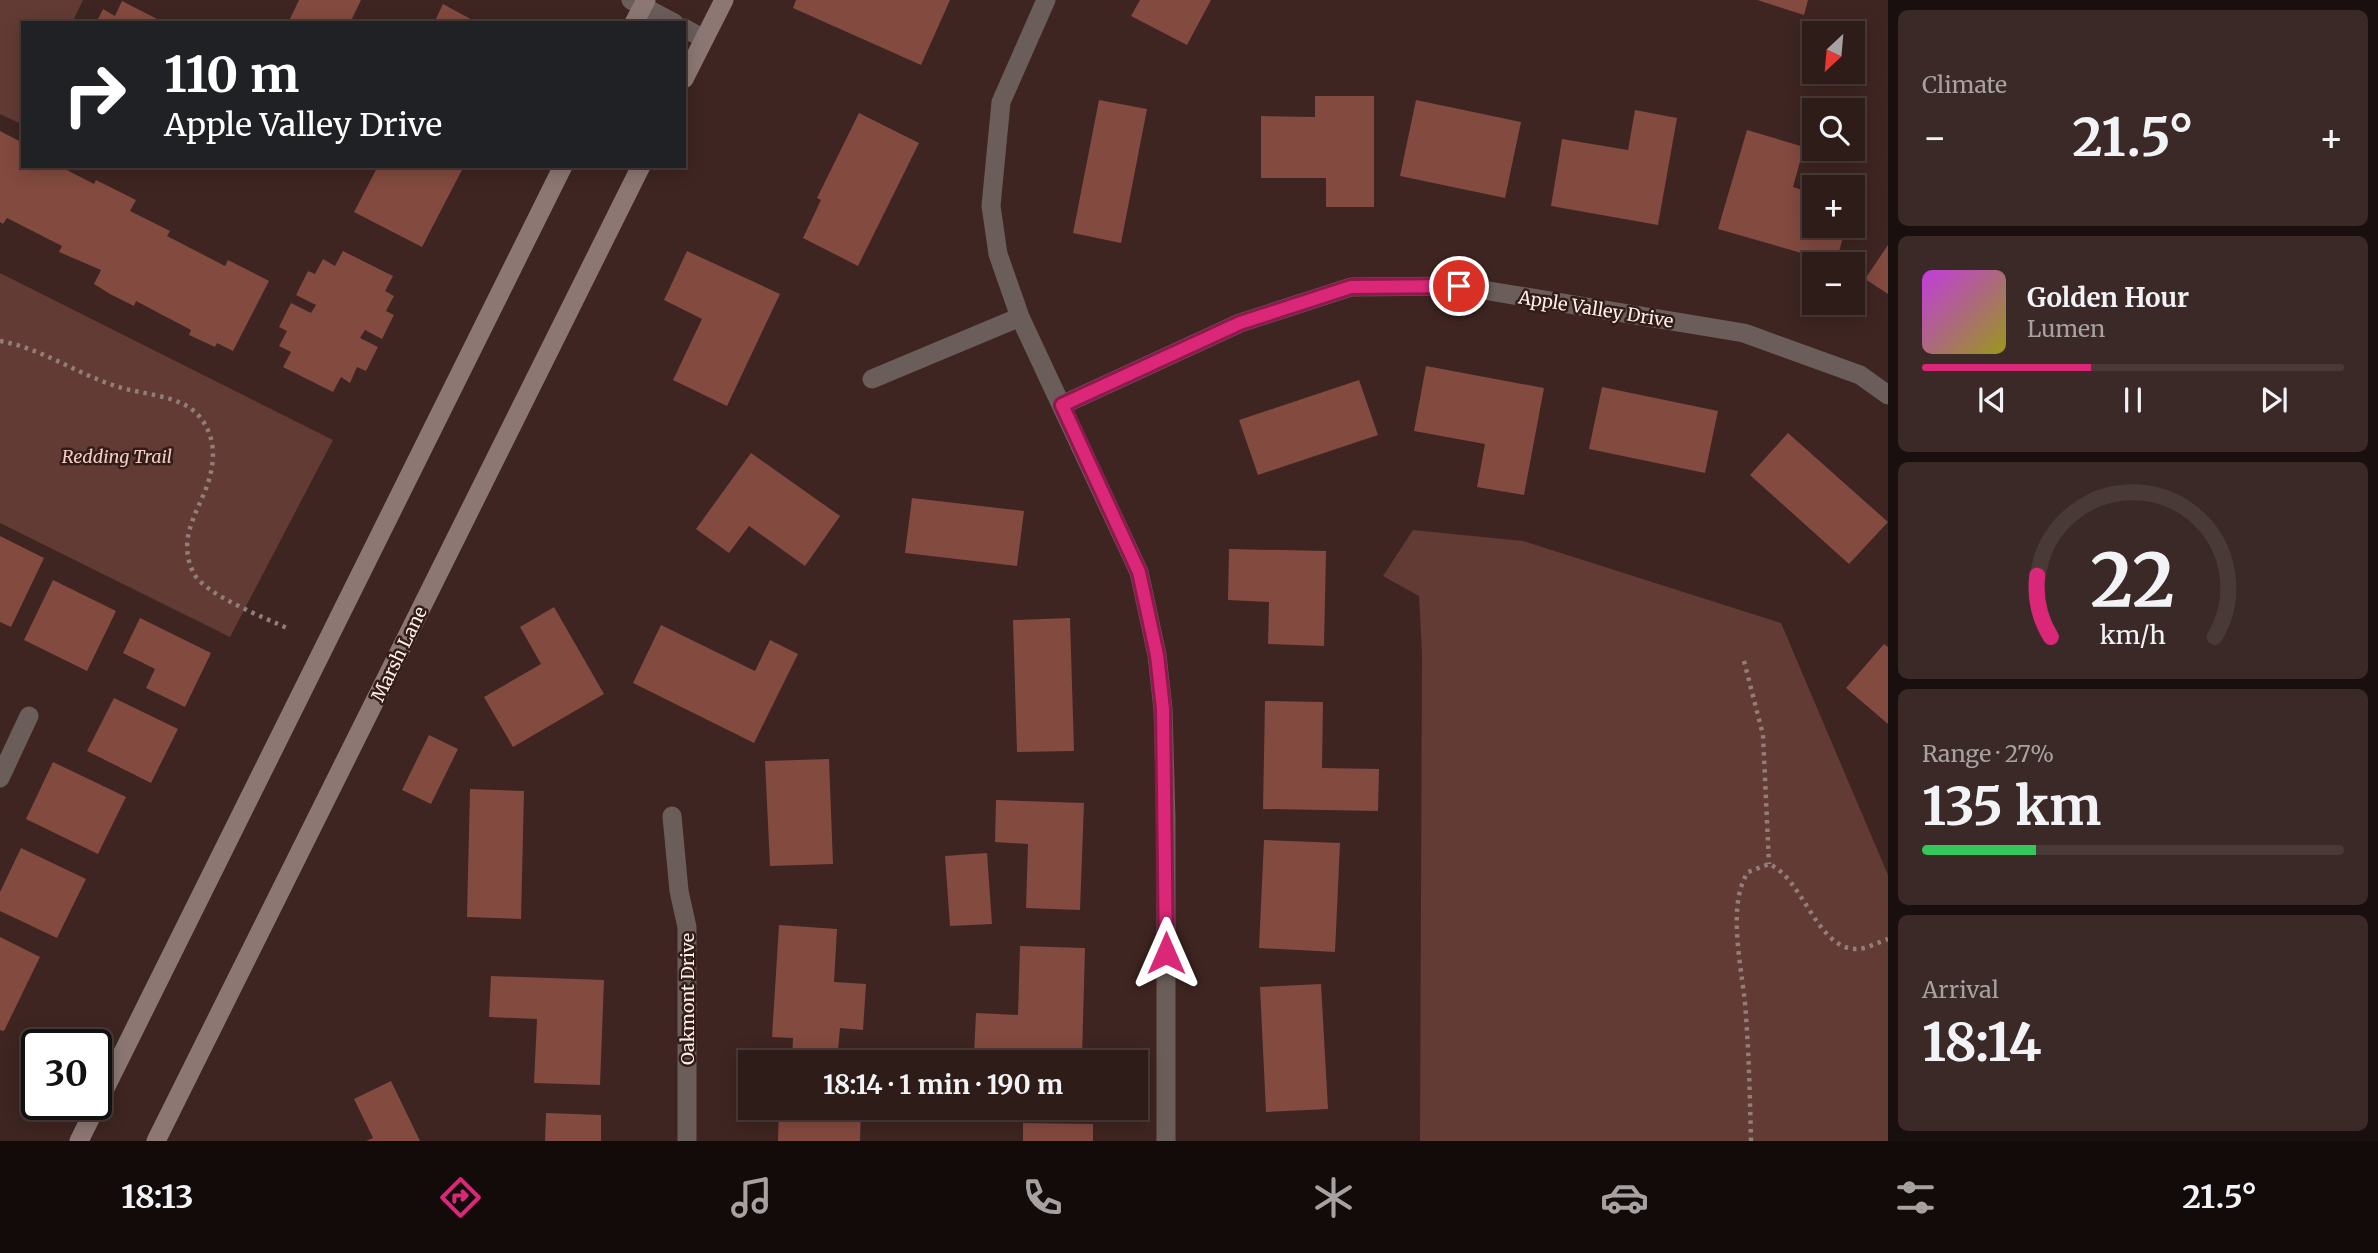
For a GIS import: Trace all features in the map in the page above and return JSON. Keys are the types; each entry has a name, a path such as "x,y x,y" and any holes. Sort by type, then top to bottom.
{"main road":[{"path":"686,75 724,0"},
{"path":"79,1141 562,168"},
{"name":"Marsh Lane","path":"156,1141 640,168"}],"street":[{"path":"1046,0 1000,102 992,206 998,254 1020,317 1139,572 1157,655 1163,709 1166,819 1166,1141"},
{"path":"638,7 670,21"},
{"path":"686,29 704,39"},
{"name":"Apple Valley Drive","path":"1062,405 1240,323 1351,287 1459,286 1744,333 1860,375 1888,395"},
{"path":"872,379 1020,317"},
{"path":"0,778 29,716"},
{"name":"Oakmont Drive","path":"672,816 679,891 687,927 687,1141"}],"path":[{"path":"0,341 62,360 119,387 180,403 198,414 208,430 214,448 212,468 187,531 187,552 194,575 212,591 289,629"},
{"path":"1744,661 1763,735 1769,864"},
{"path":"1751,1141 1746,1015 1737,924 1744,878 1754,867 1769,864 1782,872 1835,943 1857,949 1888,939"}],"green space":[{"path":"0,0 83,0 73,21 21,21 21,124 0,114"},
{"name":"Redding Trail","path":"0,273 333,440 230,637 0,523"},
{"path":"1413,530 1523,541 1781,623 1888,875 1888,1141 1420,1141 1422,653 1419,596 1383,576"}],"building":[{"path":"299,0 361,0 351,21 289,21"},
{"path":"796,0 950,0 921,65 793,8"},
{"path":"1140,0 1211,0 1187,45 1131,16"},
{"path":"1757,0 1808,0 1804,15"},
{"path":"122,1 161,21 97,21 103,9 115,16"},
{"path":"443,4 474,21 435,21"},
{"path":"1315,96 1374,96 1374,207 1326,207 1326,178 1261,178 1261,116 1315,117"},
{"path":"1099,100 1147,109 1121,243 1073,233"},
{"path":"1416,100 1521,122 1505,198 1400,176"},
{"path":"1635,110 1677,118 1658,225 1551,206 1562,139 1628,150"},
{"path":"859,113 919,143 858,266 803,238 821,200 817,198"},
{"path":"1747,130 1802,146 1793,187 1802,190 1802,238 1843,238 1839,252 1802,253 1718,229"},
{"path":"0,131 21,142 21,168 63,168 94,184 96,180 136,200 130,211 170,231 167,236 225,266 228,260 269,281 233,351 217,343 215,347 189,335 191,330 136,301 134,306 110,294 94,284 101,270 59,252 62,246 7,218 3,224 0,222"},
{"path":"377,168 463,168 422,247 354,212"},
{"path":"1888,245 1888,294 1865,279"},
{"path":"343,251 393,276 385,291 394,296 386,311 394,315 382,339 365,330 360,338 378,347 366,371 357,367 350,383 341,377 333,392 283,367 291,352 279,346 287,331 279,327 291,303 311,313 316,305 296,295 308,271 315,274 323,259 335,266"},
{"path":"687,251 780,294 727,406 673,380 702,319 664,300"},
{"path":"1426,366 1544,388 1524,495 1477,487 1485,444 1414,431"},
{"path":"1359,380 1378,435 1258,475 1239,420"},
{"path":"1602,387 1718,411 1705,473 1589,449"},
{"path":"1788,433 1888,522 1849,564 1750,475"},
{"path":"751,453 840,516 805,566 749,526 729,553 696,529"},
{"path":"912,498 1024,511 1017,566 905,553"},
{"path":"0,536 44,558 11,627 0,622"},
{"path":"1229,549 1326,551 1324,646 1268,644 1269,602 1228,600"},
{"path":"53,580 116,611 87,671 24,640"},
{"path":"554,607 604,694 513,747 484,697 541,664 520,627"},
{"path":"140,618 211,653 185,707 146,688 155,669 123,653"},
{"path":"1070,618 1074,751 1017,752 1013,620"},
{"path":"661,625 755,671 770,640 798,654 754,743 633,683"},
{"path":"1884,644 1888,647 1888,724 1846,688"},
{"path":"114,698 178,729 151,783 87,751"},
{"path":"1265,701 1323,702 1322,768 1379,769 1378,811 1263,809"},
{"path":"429,735 458,749 431,804 402,790"},
{"path":"829,759 833,864 770,866 765,761"},
{"path":"53,762 126,797 98,854 26,819"},
{"path":"470,789 524,791 521,919 467,917"},
{"path":"996,800 1084,803 1080,910 1026,908 1028,844 995,842"},
{"path":"1264,840 1340,843 1335,952 1259,948"},
{"path":"21,848 86,879 57,938 0,911 0,892"},
{"path":"987,853 992,924 950,926 945,856"},
{"path":"779,925 837,929 834,982 866,984 863,1030 840,1028 838,1050 792,1050 793,1038 772,1037"},
{"path":"0,937 40,957 4,1031 0,1030"},
{"path":"1020,946 1085,948 1082,1050 974,1050 976,1013 1018,1015"},
{"path":"491,976 604,980 600,1085 534,1083 537,1019 489,1017"},
{"path":"1321,984 1328,1109 1266,1112 1260,987"},
{"path":"391,1081 420,1141 366,1141 373,1138 354,1099"},
{"path":"546,1113 601,1115 601,1141 545,1141"},
{"path":"779,1120 861,1120 860,1141 778,1141"},
{"path":"1023,1123 1093,1124 1093,1141 1023,1141"}],"route":[{"path":"1166,953 1163,709 1157,655 1139,572 1062,405 1240,323 1351,287 1459,286"}]}
